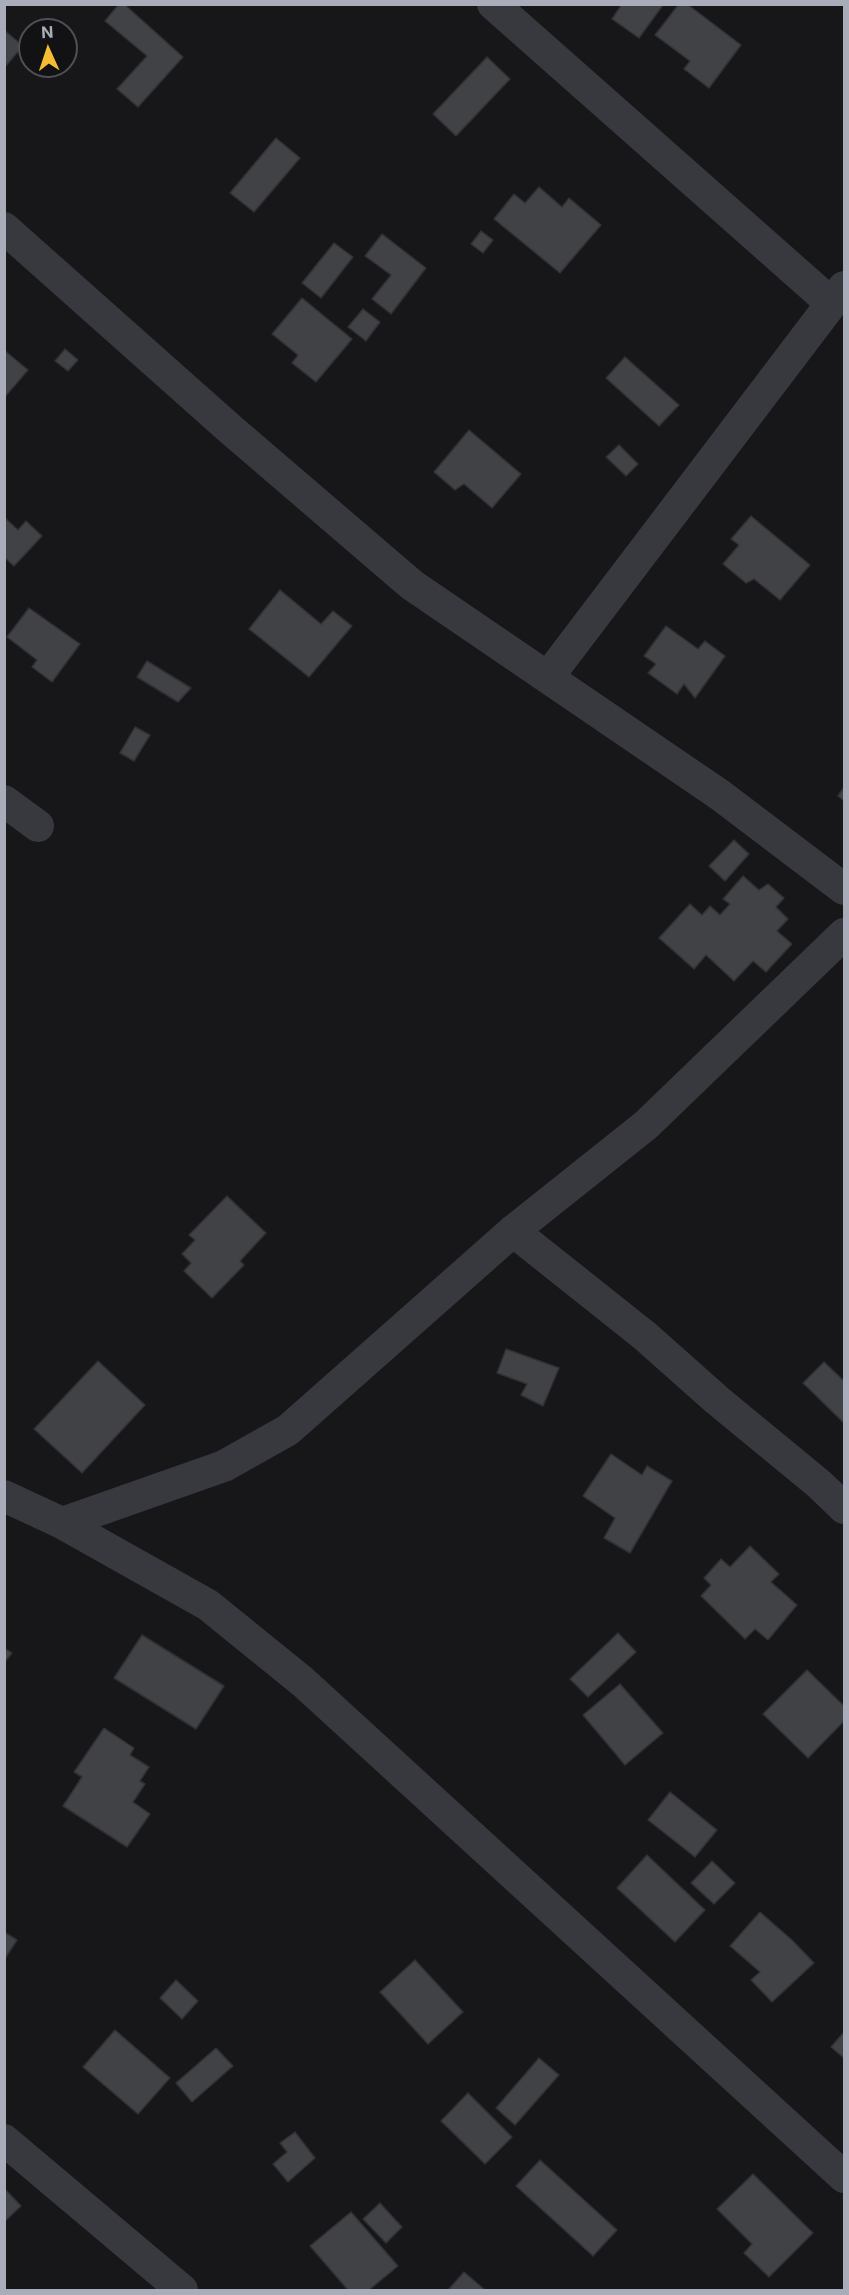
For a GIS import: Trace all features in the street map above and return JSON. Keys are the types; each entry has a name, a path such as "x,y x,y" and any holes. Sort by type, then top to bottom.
{"street":[{"path":"494,4 838,295 548,677"},
{"path":"4,228 229,428 412,585 720,795 844,889"},
{"path":"4,801 38,826"},
{"path":"62,1523 224,1466 288,1430 513,1231 646,1125 844,934"},
{"path":"513,1231 645,1336 717,1400 819,1484 844,1508"},
{"path":"4,1496 62,1523 208,1605 303,1682 844,2176"},
{"path":"4,2140 182,2290"}],"building":[{"path":"119,4 124,4 183,57 138,107 117,89 147,56 105,21"},
{"path":"622,4 663,5 639,38 612,19"},
{"path":"679,4 687,4 741,45 709,88 684,69 690,61 655,35"},
{"path":"4,30 18,42 18,52 4,68"},
{"path":"487,57 510,79 456,136 433,114"},
{"path":"276,138 300,158 254,212 230,193"},
{"path":"539,187 562,207 569,198 601,225 560,273 494,219 514,194 525,203"},
{"path":"481,231 493,240 483,253 471,244"},
{"path":"382,234 426,268 391,314 372,299 391,275 365,256"},
{"path":"334,243 353,257 321,298 302,283"},
{"path":"302,298 352,339 316,382 292,363 298,355 272,334"},
{"path":"363,309 380,322 366,341 348,327"},
{"path":"65,349 78,360 68,371 55,361"},
{"path":"4,350 28,370 4,398"},
{"path":"625,357 679,405 659,426 606,378"},
{"path":"469,430 521,474 492,508 464,484 455,490 434,472"},
{"path":"619,445 638,464 626,476 606,457"},
{"path":"751,516 810,565 780,600 754,579 746,583 723,564 739,545 731,539"},
{"path":"5,518 18,530 26,521 42,536 14,566 4,557"},
{"path":"280,590 321,624 333,611 352,626 309,677 249,629"},
{"path":"29,608 80,644 52,682 32,667 37,660 7,637"},
{"path":"666,626 698,649 705,641 725,656 695,698 684,684 677,694 648,673 656,664 644,656"},
{"path":"147,661 191,688 178,702 137,677"},
{"path":"135,727 150,735 134,761 120,753"},
{"path":"844,787 844,801 838,796"},
{"path":"734,840 749,854 725,881 709,866"},
{"path":"743,876 759,890 768,884 784,898 776,907 788,919 777,931 792,944 766,972 753,961 734,981 706,955 694,969 659,938 690,904 702,915 710,906 720,915 730,904 723,899"},
{"path":"227,1196 266,1233 240,1261 244,1265 212,1298 184,1271 191,1263 182,1254 195,1240 189,1235"},
{"path":"506,1349 559,1368 543,1406 521,1395 527,1384 497,1373"},
{"path":"98,1361 145,1405 82,1473 34,1429"},
{"path":"824,1362 844,1381 844,1423 803,1383"},
{"path":"611,1454 642,1475 647,1466 672,1481 630,1553 604,1538 615,1518 583,1496"},
{"path":"750,1546 779,1574 771,1582 797,1605 768,1640 755,1629 745,1639 701,1596 711,1585 704,1578 721,1559 730,1567"},
{"path":"618,1633 636,1652 588,1697 570,1679"},
{"path":"142,1635 224,1686 196,1729 114,1678"},
{"path":"4,1648 12,1653 4,1663"},
{"path":"807,1670 844,1706 844,1721 808,1758 763,1714"},
{"path":"620,1684 663,1733 625,1765 583,1715"},
{"path":"104,1728 134,1748 130,1755 149,1767 140,1781 145,1784 133,1802 150,1814 127,1847 63,1806 82,1777 74,1772"},
{"path":"670,1792 717,1830 695,1857 648,1820"},
{"path":"647,1855 705,1910 675,1942 617,1888"},
{"path":"712,1861 735,1883 714,1904 691,1883"},
{"path":"760,1912 814,1963 772,2002 751,1980 760,1972 730,1946"},
{"path":"4,1932 17,1940 4,1960"},
{"path":"415,1960 463,2012 428,2044 380,1992"},
{"path":"176,1980 198,2001 182,2019 160,1998"},
{"path":"115,2030 170,2078 138,2114 83,2067"},
{"path":"844,2032 844,2058 831,2047"},
{"path":"216,2048 233,2066 192,2102 176,2083"},
{"path":"539,2058 559,2075 515,2125 496,2108"},
{"path":"468,2093 512,2137 485,2164 441,2121"},
{"path":"295,2132 315,2158 288,2182 273,2164 287,2152 280,2143"},
{"path":"540,2160 617,2230 593,2256 516,2186"},
{"path":"753,2174 813,2233 769,2277 744,2253 752,2244 717,2209"},
{"path":"4,2188 21,2206 4,2222"},
{"path":"380,2203 402,2227 386,2243 363,2219"},
{"path":"351,2212 398,2266 369,2290 348,2290 310,2246"},
{"path":"464,2272 485,2290 448,2290"}]}
